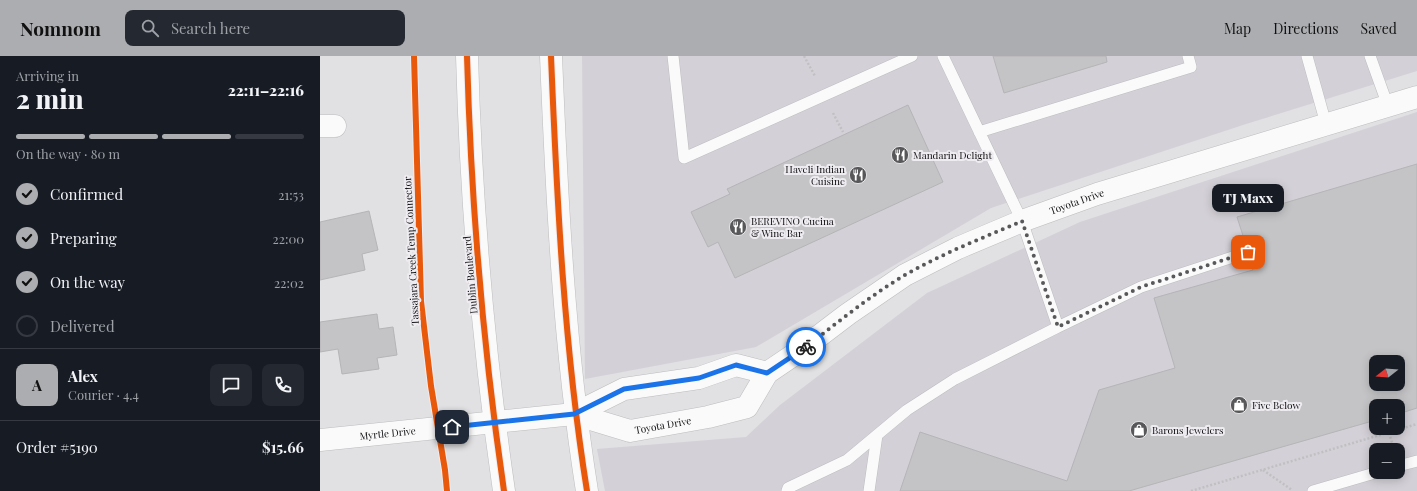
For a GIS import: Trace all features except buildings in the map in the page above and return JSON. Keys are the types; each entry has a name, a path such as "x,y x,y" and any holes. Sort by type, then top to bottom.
{"street":[{"name":"Dublin Boulevard","path":"467,56 469,121 479,270 494,423 504,491"},
{"path":"551,56 559,242 574,414 586,491"},
{"name":"Toyota Drive","path":"574,414 630,431 708,418 747,407 767,373 798,352 848,314 905,275 958,248 1022,221 1097,194 1417,97"},
{"path":"574,414 624,389 699,378 736,365 767,373"},
{"name":"Myrtle Drive","path":"320,440 574,414"}],"lane":[{"path":"673,56 684,158 912,56"},
{"path":"943,56 1022,221 1058,327"},
{"path":"979,132 1191,67 1188,56"},
{"path":"1307,56 1326,124"},
{"path":"1370,56 1388,106"},
{"path":"787,491 788,488 847,460 907,410 955,379 1141,287 1248,252"},
{"path":"869,491 877,435"},
{"path":"1405,464 1417,460"},
{"path":"1313,491 1369,475"}],"path":[{"path":"1405,427 1417,424"},
{"path":"1191,491 1379,435"},
{"path":"1262,470 1294,491"}],"shaded area":[{"path":"582,56 1417,56 1417,71 1246,124 991,208 756,347 585,379"},
{"path":"1417,112 1417,491 605,491 597,449 746,437 780,405 927,293 1080,222"}],"cycle path":[{"name":"Tassajara Creek Temp Connector","path":"414,56 421,301 431,386 447,491"},
{"path":"467,56 479,274 490,383 504,491"},
{"path":"551,56 559,220 567,329 579,437 587,491"}],"way so far":[{"path":"806,347 848,314 905,275 958,248 1022,221 1058,327 1141,287 1248,252"}],"place":[{"name":"Mandarin Delight","path":"900,155"},
{"name":"Haveli Indian Cuisine","path":"858,175"},
{"name":"BEREVINO Cucina & Wine Bar","path":"738,227"},
{"name":"TJ Maxx","path":"1248,252"},
{"name":"Five Below","path":"1239,405"},
{"name":"Barons Jewelers","path":"1139,430"}],"route":[{"path":"452,427 574,414 624,389 699,378 736,365 767,373 806,347"}]}
